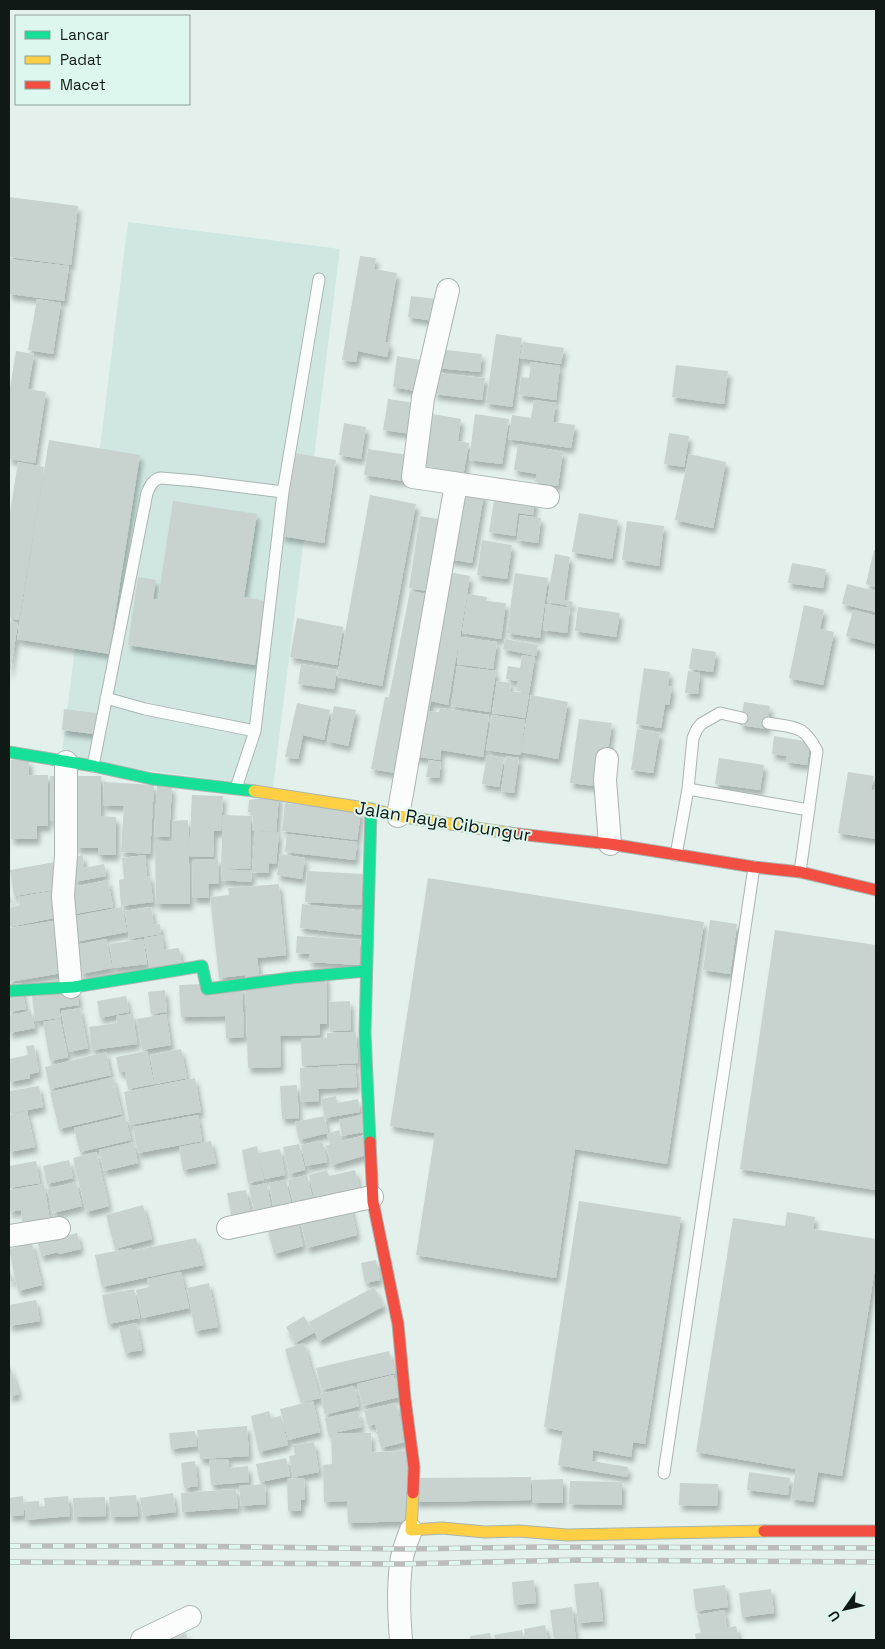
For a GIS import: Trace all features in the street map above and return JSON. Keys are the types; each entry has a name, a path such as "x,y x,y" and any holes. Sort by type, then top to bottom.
{"main road":[{"name":"Jalan Raya Cibungur","path":"9,752 93,766 152,779 236,788 528,836 610,844 754,867 800,872 876,890"},
{"path":"371,809 365,1033 372,1197 398,1324 414,1467 411,1530 442,1528 485,1532 519,1531 567,1535 794,1530 876,1531"},
{"path":"9,990 71,987 202,966 207,989 366,971"}],"street":[{"path":"448,290 424,398 413,477 548,497"},
{"path":"398,816 456,484"},
{"path":"607,759 606,780 610,844"},
{"path":"66,762 66,855 63,896 71,987"},
{"path":"228,1228 372,1197"},
{"path":"9,1236 59,1228"},
{"path":"401,1640 399,1616 400,1564 411,1530"},
{"path":"142,1640 190,1617"}],"lane":[{"path":"236,788 255,731 283,492 319,279"},
{"path":"93,766 147,493 155,480 161,478 196,481 283,492"},
{"path":"106,698 145,709 255,731"},
{"path":"676,855 688,789 693,738 697,729 707,719 720,713 742,718"},
{"path":"768,723 798,728 810,738 817,751 800,872"},
{"path":"688,789 809,810"},
{"path":"664,1473 754,867"}],"shaded area":[{"path":"128,222 340,249 273,787 61,759"}],"building":[{"path":"9,197 78,206 71,265 9,257"},
{"path":"360,256 376,258 374,269 397,273 385,342 390,343 387,357 358,351 356,362 342,360"},
{"path":"9,259 69,266 64,301 9,294"},
{"path":"411,296 437,299 434,321 408,317"},
{"path":"37,299 61,303 53,354 28,350"},
{"path":"496,334 522,338 512,407 486,403"},
{"path":"523,342 564,348 561,364 520,358"},
{"path":"437,349 482,354 480,372 436,368"},
{"path":"16,351 34,354 28,389 46,392 35,463 9,459 9,394"},
{"path":"397,356 426,361 421,392 393,387"},
{"path":"531,362 560,366 556,400 519,395 521,377 529,378"},
{"path":"676,365 728,371 724,404 672,397"},
{"path":"436,373 485,378 482,400 434,394"},
{"path":"388,399 416,403 412,434 383,430"},
{"path":"534,400 556,403 553,422 575,425 571,448 508,439 512,415 531,418"},
{"path":"427,413 461,419 458,441 469,443 462,482 417,474"},
{"path":"475,414 509,419 502,464 469,460"},
{"path":"344,423 366,427 361,459 339,455"},
{"path":"669,433 689,436 684,467 664,464"},
{"path":"49,440 140,455 109,654 17,639"},
{"path":"518,444 563,452 558,486 535,482 537,474 514,470"},
{"path":"368,449 408,455 404,481 364,475"},
{"path":"294,453 336,460 324,543 281,536"},
{"path":"689,454 726,462 713,528 675,520"},
{"path":"18,462 44,467 19,620 9,618 9,519"},
{"path":"460,489 484,494 472,563 448,559"},
{"path":"495,494 535,500 533,515 518,513 515,536 489,532"},
{"path":"370,495 416,504 382,686 337,677"},
{"path":"173,501 257,514 244,597 265,601 255,665 128,645 138,577 156,580 153,599 158,600"},
{"path":"579,513 618,520 612,559 572,552"},
{"path":"520,515 541,518 538,543 517,540"},
{"path":"420,516 438,519 430,571 433,592 409,588"},
{"path":"627,521 664,526 659,566 622,560"},
{"path":"482,540 512,545 507,579 477,575"},
{"path":"874,550 876,551 876,587 866,584"},
{"path":"555,554 570,557 564,600 573,602 572,606 547,602"},
{"path":"792,563 826,569 823,588 788,583"},
{"path":"442,571 470,576 460,637 497,642 493,669 457,664 459,640 448,705 431,701 429,711 439,712 440,708 489,715 483,757 441,750 440,760 412,756"},
{"path":"515,573 548,578 540,638 507,633"},
{"path":"847,584 876,591 876,612 842,604"},
{"path":"410,591 436,596 401,774 371,769 385,697 389,697"},
{"path":"468,594 487,597 486,601 506,603 501,639 462,633"},
{"path":"546,604 570,608 567,633 543,630"},
{"path":"804,605 824,610 820,629 834,632 823,685 789,678"},
{"path":"578,607 620,613 616,637 575,631"},
{"path":"853,610 876,616 876,644 846,636"},
{"path":"297,618 343,627 337,665 290,657"},
{"path":"9,621 18,623 10,672 9,672"},
{"path":"505,639 538,645 536,656 503,649"},
{"path":"692,648 716,652 713,672 689,669"},
{"path":"522,655 535,657 529,693 517,691 518,681 506,679 508,666 520,668"},
{"path":"301,664 337,670 334,689 298,684"},
{"path":"457,666 496,671 490,712 451,706"},
{"path":"644,668 670,672 668,686 672,687 669,705 665,704 661,728 636,724"},
{"path":"688,671 700,673 698,694 685,693"},
{"path":"497,681 511,683 510,691 529,694 525,718 492,713"},
{"path":"531,695 568,702 558,759 521,752"},
{"path":"744,702 770,706 767,729 740,725"},
{"path":"297,703 330,710 324,740 303,735 298,759 285,757"},
{"path":"334,706 356,710 348,746 327,741"},
{"path":"64,709 97,713 94,734 62,730"},
{"path":"492,715 525,720 520,755 486,750"},
{"path":"579,719 612,723 603,787 570,783"},
{"path":"637,729 660,733 653,773 631,770"},
{"path":"774,736 810,742 807,765 786,762 787,756 772,754"},
{"path":"487,755 504,758 499,787 482,784"},
{"path":"506,756 519,758 514,793 501,791"},
{"path":"719,758 764,765 760,790 715,784"},
{"path":"11,760 29,760 29,775 48,775 48,826 37,826 37,839 11,839"},
{"path":"429,760 441,762 439,778 426,777"},
{"path":"848,772 874,776 871,790 876,791 876,839 838,833"},
{"path":"50,776 63,776 64,821 51,821"},
{"path":"76,776 101,776 101,816 116,817 116,855 98,855 98,848 76,848"},
{"path":"104,782 154,785 150,854 121,852 124,806 103,805"},
{"path":"157,786 172,787 169,837 154,836"},
{"path":"192,795 223,796 221,831 214,831 213,857 189,856"},
{"path":"279,795 276,832 252,830 253,813 248,812 249,800"},
{"path":"285,803 361,811 357,840 282,831"},
{"path":"223,815 251,816 250,869 221,868"},
{"path":"188,820 190,904 156,904 155,841 172,841 172,821"},
{"path":"255,831 279,833 276,864 269,863 268,873 252,872"},
{"path":"287,834 357,842 355,860 285,852"},
{"path":"280,854 305,858 302,879 277,875"},
{"path":"83,855 84,868 104,864 106,876 74,882 70,858"},
{"path":"145,855 147,877 150,876 153,902 121,906 119,880 124,879 122,858"},
{"path":"218,859 219,884 208,884 209,898 193,898 192,860"},
{"path":"55,862 59,889 14,896 10,870"},
{"path":"222,869 252,871 251,882 221,880"},
{"path":"307,871 363,874 361,905 305,902"},
{"path":"428,878 704,922 667,1164 575,1149 556,1278 416,1255 435,1133 390,1126"},
{"path":"108,880 113,907 69,915 64,889"},
{"path":"279,884 286,955 257,958 259,974 326,975 327,1024 320,1024 320,1035 280,1036 281,1067 248,1068 245,975 219,978 210,897 229,895 228,888"},
{"path":"59,890 64,916 9,927 9,908 20,905 18,897"},
{"path":"9,891 12,903 9,904"},
{"path":"302,904 364,911 362,935 300,928"},
{"path":"122,907 127,932 75,942 70,917"},
{"path":"151,907 154,925 160,924 161,934 129,939 125,911"},
{"path":"59,920 68,972 9,982 9,928"},
{"path":"710,920 737,924 730,974 703,970"},
{"path":"775,930 876,945 876,1190 740,1169"},
{"path":"162,935 164,950 179,948 182,966 150,971 144,938"},
{"path":"297,936 360,940 359,965 309,962 310,954 296,953"},
{"path":"106,939 112,968 81,974 75,945"},
{"path":"143,939 147,964 113,968 110,944"},
{"path":"21,983 26,1009 9,1012 9,985"},
{"path":"179,985 242,986 244,1037 226,1038 225,1016 181,1017"},
{"path":"77,990 79,1005 59,1008 61,1018 35,1021 32,996"},
{"path":"165,990 167,1012 151,1014 148,992"},
{"path":"126,996 129,1012 100,1018 97,1001"},
{"path":"350,1001 351,1030 330,1031 329,1002"},
{"path":"80,1008 88,1048 69,1052 61,1011"},
{"path":"31,1011 35,1028 9,1033 9,1015"},
{"path":"133,1014 137,1044 92,1050 89,1027 117,1023 116,1016"},
{"path":"166,1014 171,1045 142,1050 137,1019"},
{"path":"60,1019 68,1057 50,1061 43,1022"},
{"path":"356,1032 358,1063 302,1066 301,1039 327,1038 327,1033"},
{"path":"34,1045 39,1072 30,1074 30,1078 9,1082 9,1059 28,1055 26,1046"},
{"path":"181,1049 187,1078 155,1084 150,1055"},
{"path":"147,1051 154,1084 128,1089 125,1072 119,1072 116,1057"},
{"path":"106,1052 111,1075 50,1089 45,1067"},
{"path":"355,1065 357,1087 318,1089 319,1101 301,1102 300,1068"},
{"path":"113,1077 122,1114 59,1129 50,1092"},
{"path":"195,1078 201,1112 130,1125 124,1092"},
{"path":"297,1085 299,1118 282,1119 280,1086"},
{"path":"39,1086 43,1107 9,1114 9,1091"},
{"path":"336,1096 337,1103 358,1099 360,1112 325,1118 321,1099"},
{"path":"27,1111 35,1147 9,1152 9,1115"},
{"path":"365,1114 369,1131 342,1136 339,1120"},
{"path":"198,1115 202,1141 138,1153 133,1127"},
{"path":"125,1116 131,1140 80,1152 74,1128"},
{"path":"324,1116 328,1133 299,1140 295,1122"},
{"path":"339,1130 342,1141 365,1135 370,1154 332,1165 326,1146 330,1144 327,1134"},
{"path":"211,1141 216,1163 183,1170 179,1147"},
{"path":"322,1141 327,1162 306,1166 301,1145"},
{"path":"133,1142 138,1163 104,1171 99,1150"},
{"path":"299,1144 305,1170 289,1174 283,1147"},
{"path":"257,1146 264,1180 248,1183 242,1150"},
{"path":"280,1149 285,1175 265,1179 259,1153"},
{"path":"96,1152 109,1206 86,1212 73,1158"},
{"path":"69,1160 73,1178 47,1184 43,1166"},
{"path":"36,1161 40,1183 9,1188 9,1166"},
{"path":"327,1170 329,1176 355,1170 361,1193 316,1204 309,1175"},
{"path":"307,1175 314,1204 294,1208 288,1180"},
{"path":"286,1180 292,1208 274,1211 269,1183"},
{"path":"76,1182 82,1206 53,1213 47,1189"},
{"path":"266,1183 272,1211 255,1215 249,1187"},
{"path":"44,1184 50,1221 23,1225 21,1210 9,1212 9,1190"},
{"path":"246,1190 251,1215 232,1219 227,1193"},
{"path":"579,1201 681,1217 645,1444 633,1442 631,1457 593,1450 592,1461 628,1467 627,1477 558,1465 563,1431 544,1427"},
{"path":"350,1204 357,1235 307,1248 299,1216"},
{"path":"143,1205 152,1239 115,1249 106,1215"},
{"path":"787,1212 815,1217 813,1229 876,1239 876,1262 842,1476 818,1472 813,1502 791,1499 796,1469 696,1452 733,1218 785,1226"},
{"path":"296,1216 303,1246 274,1254 266,1222"},
{"path":"77,1233 81,1249 41,1256 37,1239 57,1238"},
{"path":"196,1238 203,1265 102,1287 95,1255 131,1248 132,1251"},
{"path":"32,1243 42,1285 18,1291 9,1249"},
{"path":"376,1260 380,1280 365,1283 361,1263"},
{"path":"9,1267 13,1281 9,1281"},
{"path":"181,1272 189,1308 142,1318 136,1290 149,1287 147,1279"},
{"path":"209,1283 218,1327 195,1331 187,1288"},
{"path":"374,1287 384,1306 319,1341 315,1332 295,1343 286,1327 304,1316 313,1331 309,1322"},
{"path":"134,1289 140,1318 108,1324 102,1295"},
{"path":"36,1300 40,1321 9,1326 9,1305"},
{"path":"136,1323 142,1350 125,1353 119,1327"},
{"path":"304,1343 320,1398 301,1403 285,1349"},
{"path":"389,1351 395,1373 322,1390 316,1368"},
{"path":"9,1363 19,1394 9,1397"},
{"path":"393,1375 399,1397 363,1406 357,1384"},
{"path":"354,1386 359,1406 325,1415 320,1394"},
{"path":"313,1401 320,1432 288,1440 280,1409"},
{"path":"396,1403 405,1442 381,1448 375,1424 368,1426 364,1410"},
{"path":"269,1411 271,1418 281,1416 288,1445 259,1452 251,1416"},
{"path":"358,1411 362,1427 328,1434 325,1418"},
{"path":"247,1426 249,1456 200,1459 197,1430"},
{"path":"195,1431 197,1446 171,1449 169,1433"},
{"path":"331,1433 371,1433 372,1452 408,1451 410,1521 348,1523 347,1501 324,1502 323,1465 332,1464"},
{"path":"314,1442 319,1472 293,1477 289,1456 295,1455 293,1445"},
{"path":"286,1458 290,1476 260,1482 256,1464"},
{"path":"228,1459 229,1468 248,1466 249,1482 211,1485 209,1460"},
{"path":"195,1461 198,1486 184,1488 181,1463"},
{"path":"749,1472 790,1478 788,1495 747,1490"},
{"path":"531,1477 531,1500 414,1502 414,1478"},
{"path":"304,1478 305,1500 301,1500 301,1511 288,1511 287,1479"},
{"path":"563,1479 563,1503 533,1503 532,1480"},
{"path":"570,1481 622,1482 622,1505 569,1504"},
{"path":"680,1483 718,1484 717,1506 679,1505"},
{"path":"265,1484 266,1504 241,1506 239,1486"},
{"path":"236,1489 238,1508 182,1512 181,1493"},
{"path":"173,1493 176,1512 143,1516 140,1498"},
{"path":"136,1495 138,1516 111,1517 109,1497"},
{"path":"23,1496 24,1515 9,1516 9,1498"},
{"path":"68,1496 70,1516 26,1520 24,1502 39,1501 39,1507 45,1506 44,1498"},
{"path":"105,1497 106,1516 74,1517 73,1498"},
{"path":"534,1580 536,1603 514,1605 512,1582"},
{"path":"599,1582 603,1621 578,1623 574,1584"},
{"path":"725,1585 728,1607 696,1611 693,1589"},
{"path":"771,1589 774,1613 742,1617 739,1593"},
{"path":"572,1607 576,1640 554,1640 550,1610"},
{"path":"724,1610 727,1628 736,1626 739,1640 696,1640 695,1634 701,1633 697,1615"},
{"path":"545,1625 548,1640 526,1640 524,1629"},
{"path":"522,1630 524,1640 495,1640 494,1635"},
{"path":"186,1633 188,1640 167,1640"},
{"path":"490,1633 491,1640 470,1640 470,1636"}],"railway":[{"path":"9,1546 404,1549 548,1547 876,1548"},
{"path":"9,1562 401,1564 579,1560 876,1562"}],"traffic: fast":[{"path":"9,752 93,766 152,779 254,791"},
{"path":"370,1142 365,1033 371,809"},
{"path":"9,991 74,987 202,966 207,989 366,971"}],"traffic: slow":[{"path":"254,791 509,833"},
{"path":"413,1493 411,1530 442,1528 485,1532 519,1531 567,1535 764,1531"}],"traffic: jam":[{"path":"509,833 610,844 754,867 800,872 876,890"},
{"path":"370,1142 373,1202 398,1324 414,1467 413,1493"},
{"path":"764,1531 876,1531"}]}
